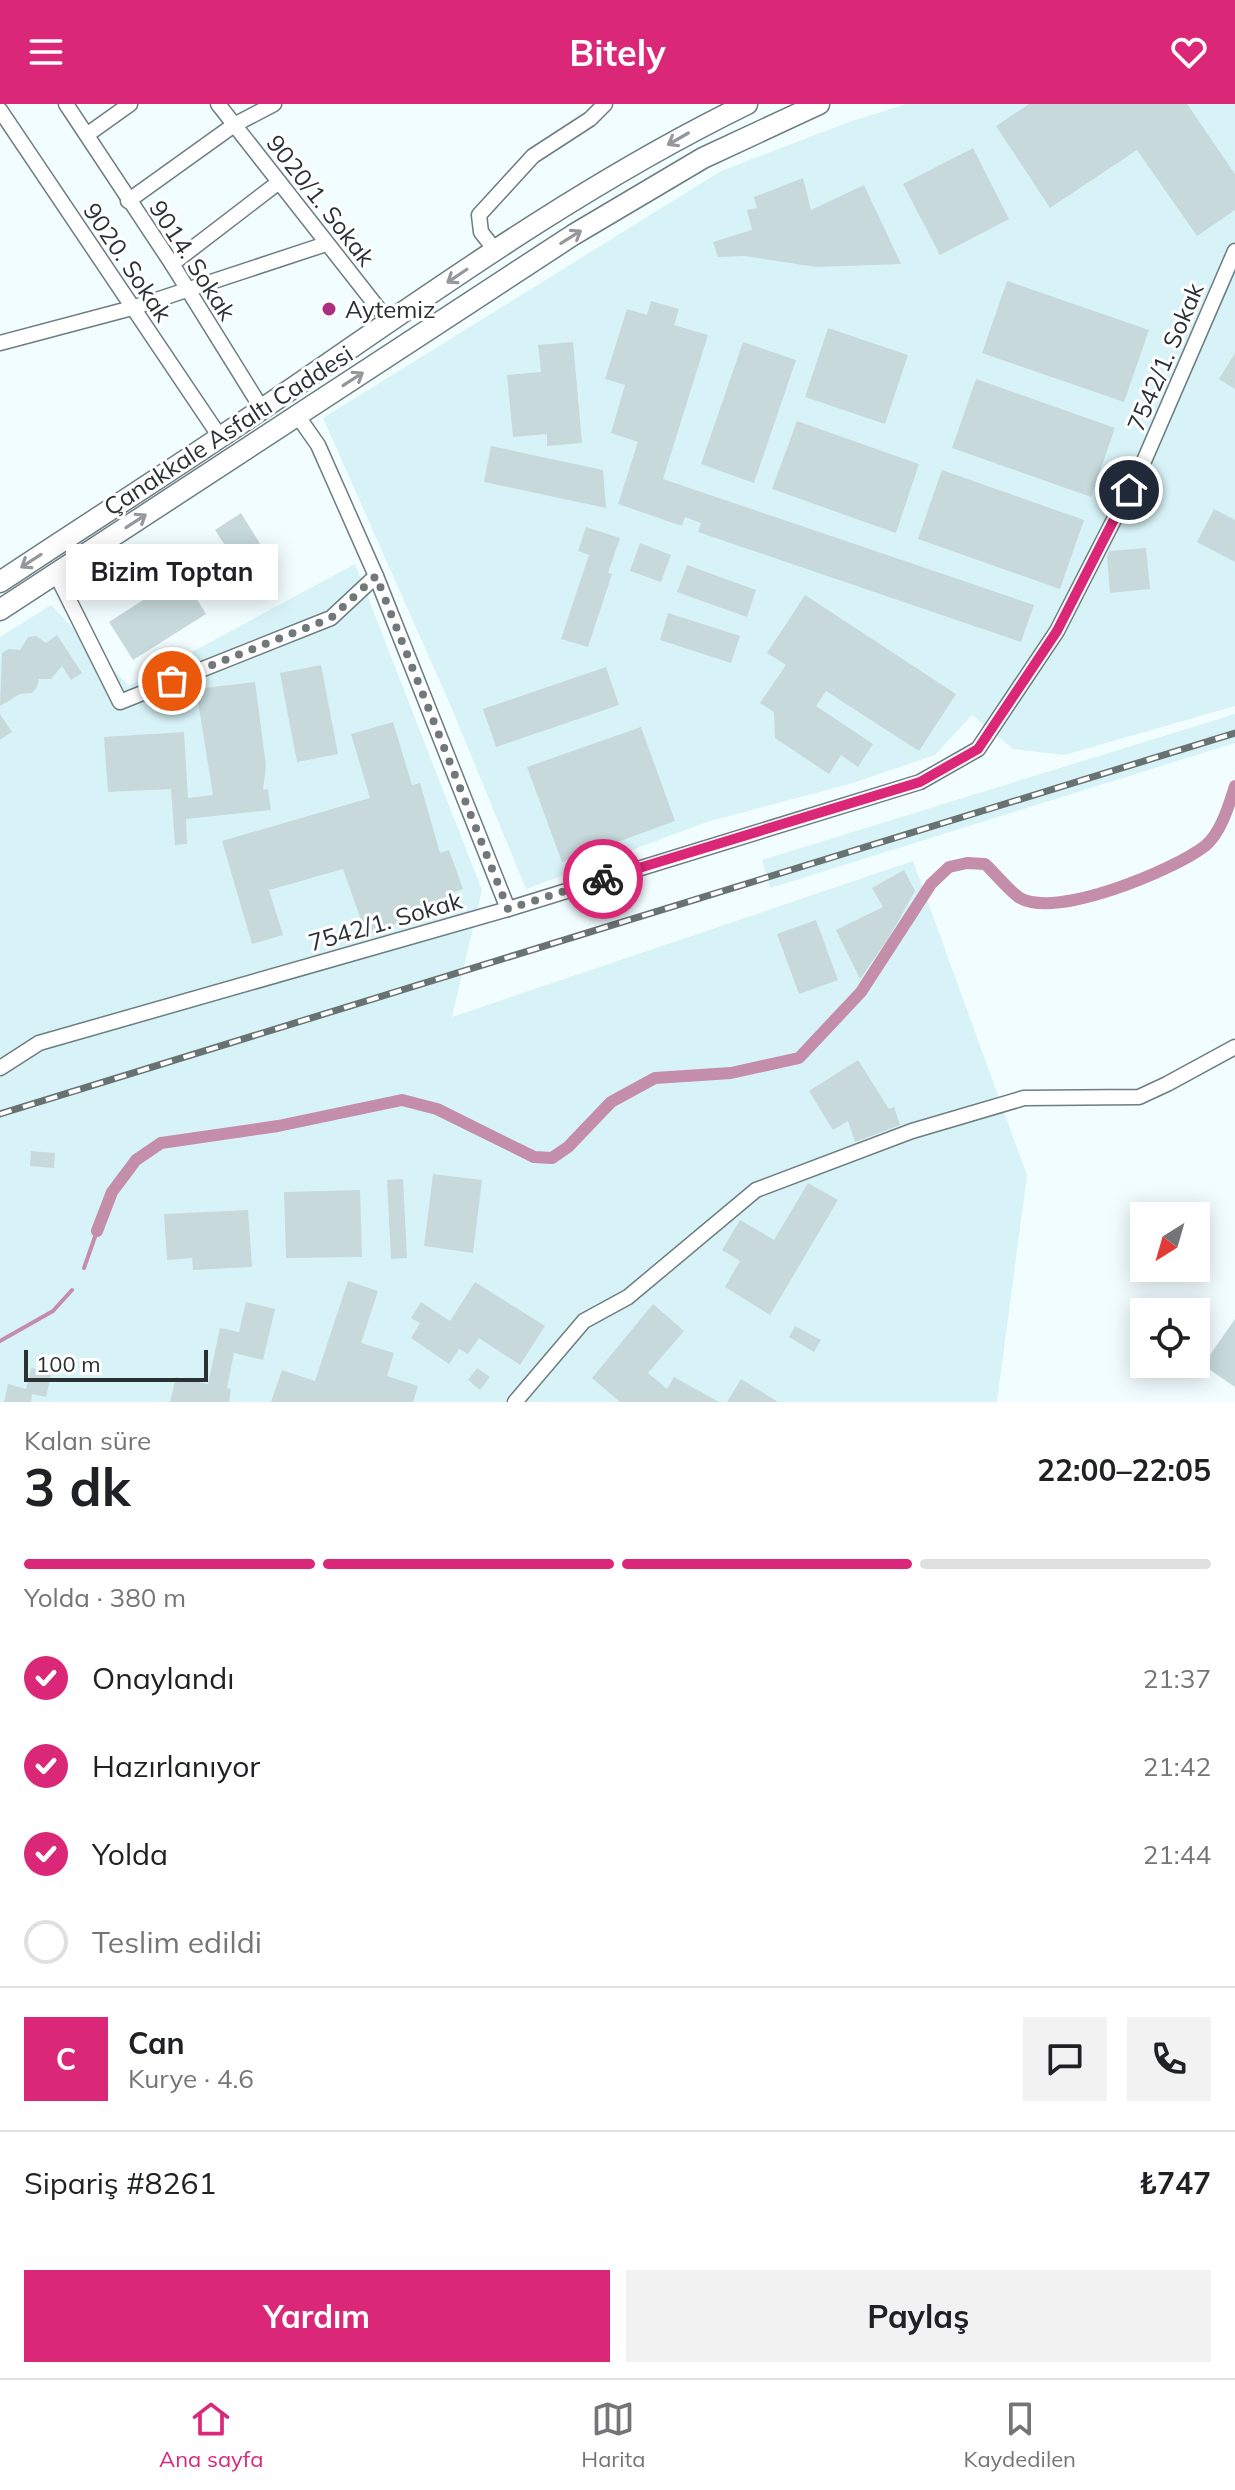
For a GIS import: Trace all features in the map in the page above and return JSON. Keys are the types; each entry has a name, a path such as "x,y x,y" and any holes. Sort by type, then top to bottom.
{"highway":[{"name":"Çanakkale Asfaltı Caddesi","path":"0,582 495,250 686,134 747,104"},
{"name":"Çanakkale Asfaltı Caddesi","path":"0,610 586,228 703,158 819,104"}],"street":[{"name":"9014. Sokak","path":"66,104 172,264 262,409"},
{"path":"88,134 130,104"},
{"name":"9020/1. Sokak","path":"218,104 389,322"},
{"path":"128,201 234,125 274,104"},
{"path":"495,250 481,232 479,215 533,156 590,119 605,104"},
{"name":"9020. Sokak","path":"0,110 220,437"},
{"path":"172,264 279,182"},
{"path":"0,343 132,308 326,244"},
{"name":"7542/1. Sokak","path":"0,1068 39,1043 508,909 920,782 978,749 1064,617 1144,461 1235,251"},
{"path":"297,415 318,445 376,576 508,909"},
{"path":"56,574 120,702 331,618 376,576"},
{"path":"515,1402 584,1321 628,1297 756,1190 912,1131 1024,1098 1139,1097 1235,1047"}],"shaded area":[{"path":"907,104 1235,104 1235,706 1064,755 1013,749 972,715 935,755 853,783 707,822 526,889 449,702 323,418 721,171 849,122"},
{"path":"355,564 482,890 452,1017 913,861 1027,1175 997,1402 0,1402 0,637 51,605 129,686"},
{"path":"1235,714 1235,743 770,888 762,860"}],"building":[{"path":"1029,104 1187,104 1235,174 1235,210 1197,236 1137,150 1050,208 996,126"},
{"path":"973,148 1009,219 940,255 903,184"},
{"path":"803,178 811,210 864,185 901,264 816,267 745,256 718,257 713,242 752,230 747,210 757,208 754,197"},
{"path":"1007,281 1149,330 1124,402 982,353"},
{"path":"651,301 679,309 674,325 708,335 663,479 1034,605 1021,642 698,532 701,523 685,517 682,526 618,504 638,442 611,433 625,385 605,379 627,309 647,315"},
{"path":"828,328 908,355 885,424 805,397"},
{"path":"573,342 582,443 547,446 547,434 513,437 507,375 541,372 538,345"},
{"path":"743,342 796,360 754,483 701,464"},
{"path":"1235,353 1235,389 1219,379"},
{"path":"976,379 1115,428 1091,497 952,448"},
{"path":"797,421 919,464 896,533 772,489"},
{"path":"491,446 603,470 606,508 484,482"},
{"path":"942,470 1084,520 1060,589 918,539"},
{"path":"1214,509 1235,520 1235,562 1197,542"},
{"path":"241,513 272,563 247,579 215,530"},
{"path":"586,527 620,538 608,573 612,574 588,647 561,639 589,555 578,551"},
{"path":"640,543 671,555 661,582 630,571"},
{"path":"1146,548 1150,589 1110,593 1109,551"},
{"path":"687,565 756,590 747,617 677,592"},
{"path":"182,575 206,614 133,660 109,622"},
{"path":"805,595 956,694 919,751 826,691 816,706 873,744 858,767 841,755 829,774 775,738 774,712 760,703 786,665 767,653"},
{"path":"668,613 740,636 731,663 660,640"},
{"path":"57,635 82,673 71,680 62,666 51,679 39,679 32,693 20,694 0,706 2,653 9,649 20,650 28,637 36,636 46,643"},
{"path":"321,665 338,754 297,762 280,673"},
{"path":"606,667 619,705 496,747 483,709"},
{"path":"255,682 266,766 263,790 268,789 271,810 186,819 187,844 175,845 171,789 108,792 104,737 184,732 188,798 213,795 196,689"},
{"path":"0,714 12,732 0,740"},
{"path":"393,722 412,785 420,783 440,853 449,850 463,889 448,894 451,905 366,934 343,869 269,890 283,935 252,944 222,841 370,798 351,734"},
{"path":"641,727 675,821 562,862 527,767"},
{"path":"904,870 915,891 888,939 860,979 836,930 883,907 872,888"},
{"path":"816,920 838,980 799,994 777,934"},
{"path":"858,1060 889,1109 894,1107 900,1125 855,1142 848,1121 833,1130 809,1091"},
{"path":"31,1151 55,1153 54,1168 30,1166"},
{"path":"433,1174 482,1180 473,1253 424,1246"},
{"path":"403,1179 407,1258 391,1259 387,1180"},
{"path":"808,1183 838,1200 770,1315 725,1287 740,1261 722,1250 740,1220 774,1240"},
{"path":"360,1190 362,1257 286,1258 284,1192"},
{"path":"248,1210 252,1267 193,1270 192,1258 167,1260 164,1214"},
{"path":"348,1281 378,1291 361,1343 394,1353 387,1376 418,1386 413,1402 271,1402 282,1370 315,1381"},
{"path":"475,1282 545,1326 520,1365 479,1338 468,1354 459,1349 449,1364 411,1338 420,1323 411,1318 421,1302 450,1321"},
{"path":"246,1302 275,1309 263,1360 234,1353 227,1388 231,1389 229,1402 170,1402 176,1377 208,1384 220,1328 239,1332"},
{"path":"653,1304 684,1331 648,1373 667,1389 674,1377 719,1402 620,1402 592,1378"},
{"path":"1235,1319 1235,1387 1210,1370 1210,1355"},
{"path":"795,1326 821,1340 814,1352 789,1337"},
{"path":"31,1368 52,1371 46,1397 32,1394 31,1402 4,1402 8,1384 26,1389"},
{"path":"477,1368 490,1377 480,1390 468,1380"},
{"path":"741,1379 778,1402 727,1402"}],"waterway":[{"path":"97,1231 112,1192 136,1160 161,1143 278,1126 402,1100 437,1109 534,1157 552,1158 568,1147 611,1102 655,1078 731,1073 799,1058 861,992 931,884 949,867 967,863 985,864 1016,895 1037,903 1087,897 1143,879 1205,846 1220,826 1235,786"},
{"path":"84,1268 97,1231"},
{"path":"0,1341 53,1311 72,1290"}],"railway":[{"path":"0,1114 1235,733"}],"way so far":[{"path":"172,681 331,618 376,576 508,909 603,879"}],"place":[{"name":"Aytemiz","path":"329,309"},
{"name":"Bizim Toptan","path":"172,681"}],"route":[{"path":"603,879 920,782 978,749 1057,631 1129,490"}]}
